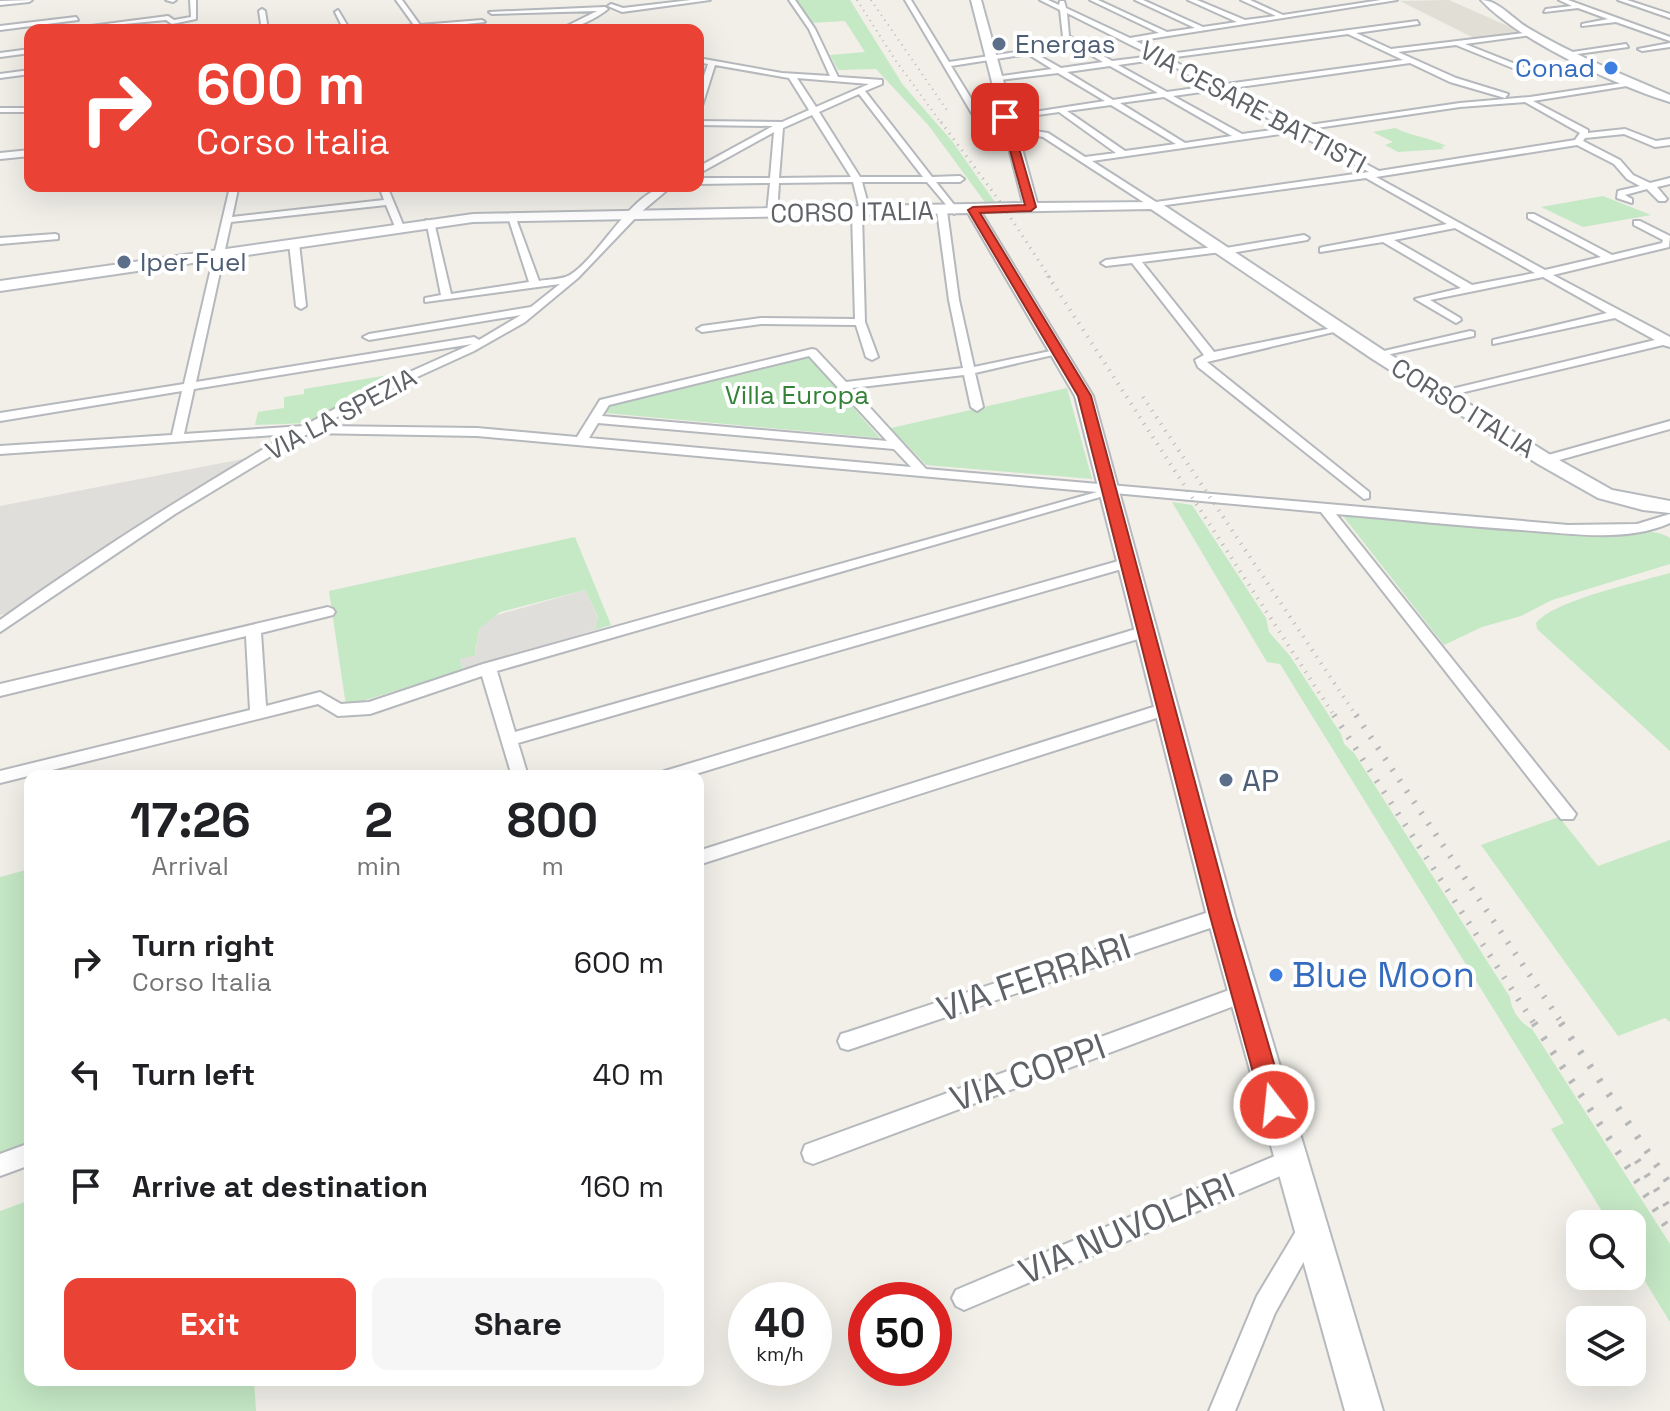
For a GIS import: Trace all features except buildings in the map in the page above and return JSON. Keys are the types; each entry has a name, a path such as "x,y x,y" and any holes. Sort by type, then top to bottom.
{"street":[{"path":"0,3 29,0"},
{"path":"116,24 194,18 193,0"},
{"path":"399,0 416,24"},
{"path":"456,24 482,22 506,0"},
{"path":"575,24 623,0"},
{"path":"492,12 622,10 707,0"},
{"path":"792,0 812,29 836,81"},
{"path":"908,0 977,115 1040,133 1154,205 1541,151 1625,131 1655,144 1670,142"},
{"path":"976,0 1031,207"},
{"name":"VIA CESARE BATTISTI","path":"1043,0 1062,4 1299,130 1455,225 1668,342"},
{"path":"1093,0 1178,40"},
{"path":"1138,0 1201,28"},
{"path":"1191,0 1242,21"},
{"path":"1244,0 1282,16"},
{"path":"1358,0 1368,4"},
{"path":"1128,40 1394,0"},
{"path":"1487,1 1504,0"},
{"path":"1562,0 1670,39"},
{"path":"1621,0 1669,16"},
{"path":"1487,1 1504,17 1531,33 1669,98"},
{"path":"1062,4 1066,37 1242,138"},
{"path":"1311,5 1323,10"},
{"path":"1546,11 1581,7"},
{"path":"262,11 264,24"},
{"path":"338,12 344,24"},
{"path":"1304,12 1318,18"},
{"path":"32,24 105,15"},
{"path":"1653,18 1669,16"},
{"path":"187,19 187,24"},
{"path":"1584,25 1638,20"},
{"path":"995,79 1344,30 1417,23"},
{"path":"1331,24 1476,89 1515,99"},
{"path":"0,28 24,25"},
{"path":"1388,51 1531,33"},
{"path":"1618,39 1657,34"},
{"path":"0,38 24,35"},
{"path":"1456,43 1530,73"},
{"path":"1189,45 1200,50"},
{"path":"1642,49 1670,45"},
{"path":"1570,53 1626,46"},
{"path":"0,55 24,52"},
{"path":"946,65 1029,52 1185,146"},
{"path":"704,61 792,76 879,82 782,125 704,168"},
{"path":"1007,122 1110,102 1408,61"},
{"path":"704,87 712,62"},
{"path":"0,76 24,73"},
{"path":"792,76 857,180 861,212 860,322 872,357"},
{"path":"1084,160 1633,83"},
{"path":"861,91 956,210 1060,352 1084,396 1221,916 1289,1161 1364,1411"},
{"path":"1530,99 1529,102 1585,132 1582,139"},
{"path":"0,110 24,110"},
{"path":"1061,110 1125,155"},
{"path":"704,123 782,125"},
{"path":"772,213 782,125"},
{"path":"1582,139 1617,162 1630,177 1646,185 1662,199"},
{"path":"0,156 24,154"},
{"path":"704,181 960,179"},
{"path":"1629,201 1621,193 1670,181"},
{"path":"178,435 233,192"},
{"path":"385,192 399,227"},
{"name":"VIA LA SPEZIA","path":"0,627 117,545 309,429 350,405 491,337 535,309 571,279 632,215 661,192"},
{"path":"226,220 388,202"},
{"name":"CORSO ITALIA","path":"0,286 429,222 510,216 1154,205 1377,354 1545,460 1605,494 1643,504 1670,516"},
{"path":"956,210 954,300 977,407"},
{"path":"510,216 535,284"},
{"path":"1531,216 1610,258"},
{"path":"429,222 447,297"},
{"path":"1456,320 1420,299 1666,245 1668,239 1664,235 1637,223"},
{"path":"1323,250 1455,225"},
{"path":"0,241 55,237"},
{"path":"1106,263 1304,238"},
{"path":"1384,238 1471,289"},
{"path":"294,243 301,306"},
{"path":"1135,260 1211,356"},
{"path":"429,300 571,279"},
{"path":"369,337 535,309"},
{"path":"1497,342 1616,314"},
{"path":"702,329 761,321 860,322"},
{"path":"1338,328 1201,360 1202,365 1364,495"},
{"path":"1377,354 1470,334"},
{"path":"0,417 491,337"},
{"path":"1443,395 1668,342"},
{"path":"582,440 604,403 812,352 923,473"},
{"path":"843,386 970,371 1060,352"},
{"path":"594,419 899,446"},
{"path":"1545,460 1670,425"},
{"path":"0,450 178,435 309,429 477,432 1507,525 1645,528 1670,516"},
{"path":"28,770 320,698 338,710 370,708 488,668 1108,491"},
{"path":"1325,508 1567,814"},
{"path":"508,740 1127,563"},
{"path":"0,690 328,612"},
{"path":"253,629 258,713"},
{"path":"688,770 1146,631"},
{"path":"488,668 518,770"},
{"path":"704,856 1166,709"},
{"path":"0,777 24,771"},
{"name":"VIA FERRARI","path":"848,1041 1221,916"},
{"name":"VIA COPPI","path":"813,1153 1243,994"},
{"path":"0,1165 24,1156"},
{"name":"VIA NUVOLARI","path":"964,1298 1289,1161"},
{"path":"1222,1411 1266,1305 1311,1228"}],"shaded area":[{"path":"1449,0 1526,34 1478,40 1400,1"},
{"path":"253,457 112,542 13,612 0,615 0,506"},
{"path":"585,590 598,618 595,630 463,670 460,659 476,653 479,629 490,617"}],"green space":[{"path":"794,0 850,0 903,85 952,141 997,205 987,205 929,126 876,69 838,70 830,55 865,52 845,21 810,23"},
{"path":"1395,128 1446,146 1441,147 1444,149 1398,152 1385,145 1393,142 1373,132"},
{"path":"1603,196 1651,215 1583,227 1541,207"},
{"name":"Villa Europa","path":"808,356 880,438 605,413 609,404"},
{"path":"407,372 307,423 255,425 258,412 284,408 284,397 304,394 304,389"},
{"path":"1067,388 1092,479 926,465 891,428"},
{"path":"1172,502 1192,505 1266,618 1269,632 1290,656 1510,997 1517,1016 1532,1029 1670,1244 1670,1322 1646,1283 1646,1210 1601,1210 1551,1129 1564,1123 1280,664 1267,662"},
{"path":"1343,516 1533,531 1597,534 1655,532 1670,538 1670,564 1552,600 1521,616 1482,627 1444,645"},
{"path":"575,537 611,625 595,630 598,617 585,590 500,612 479,629 475,655 460,659 463,670 346,706 329,591"},
{"path":"1670,573 1670,751 1537,629 1536,623 1579,599"},
{"path":"1559,817 1598,866 1670,840 1670,1022 1665,1018 1618,1036 1481,845"},
{"path":"24,871 24,1147 0,1157 0,877"},
{"path":"24,1202 24,1386 254,1386 256,1411 0,1411 0,1211"}],"railway":[{"path":"857,0 942,124"},
{"path":"871,0 949,113"},
{"path":"941,122 1001,203 1050,278"},
{"path":"1048,276 1335,717"},
{"path":"1143,397 1357,717"},
{"path":"1334,715 1535,1025"},
{"path":"1356,715 1563,1025"},
{"path":"1534,1023 1670,1232"},
{"path":"1561,1023 1670,1185"},
{"path":"1637,1160 1670,1210"}],"place":[{"name":"Energas","path":"999,44"},
{"name":"Conad","path":"1611,68"},
{"name":"Iper Fuel","path":"124,262"},
{"name":"AP","path":"1226,780"},
{"name":"Blue Moon","path":"1276,975"}],"route":[{"path":"1005,117 1031,207 973,210 1084,396 1274,1105"}]}
